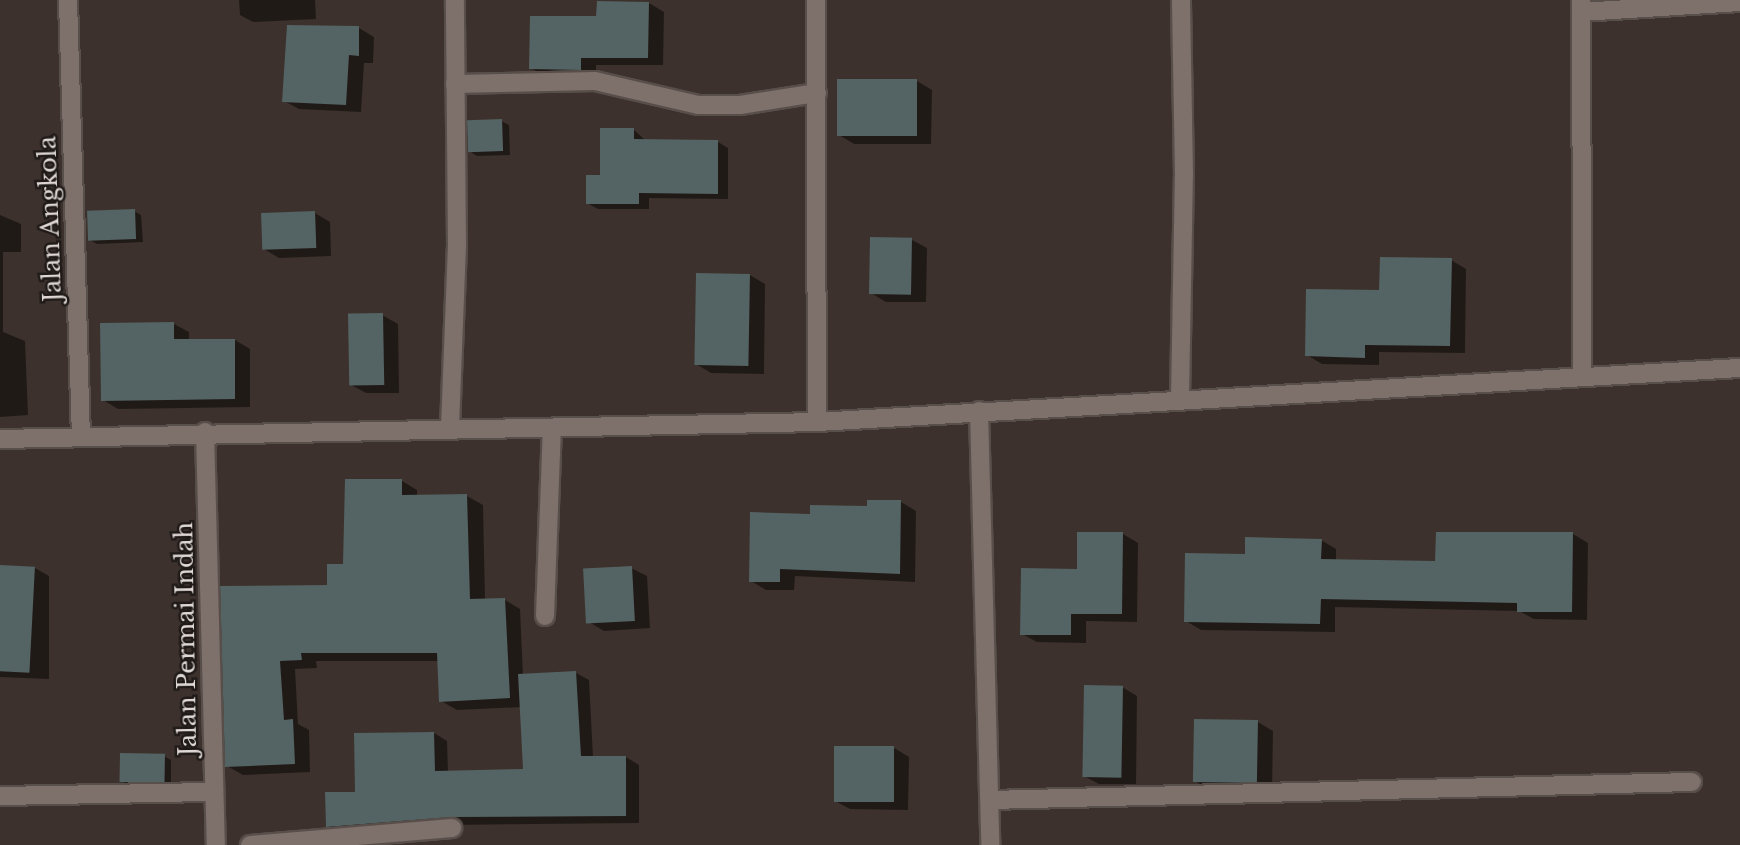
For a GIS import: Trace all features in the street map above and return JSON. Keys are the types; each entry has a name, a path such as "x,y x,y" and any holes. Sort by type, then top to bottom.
{"street":[{"name":"Jalan Angkola","path":"68,0 81,436"},
{"path":"450,427 457,246 455,0"},
{"path":"816,0 817,422"},
{"path":"1180,399 1184,189 1181,0"},
{"path":"1582,377 1581,6 1740,2"},
{"path":"455,84 595,80 698,105 740,105 817,93"},
{"path":"0,439 205,432 450,427 552,429 817,422 1740,368"},
{"path":"979,411 990,845"},
{"path":"545,616 552,429"},
{"name":"Jalan Permai Indah","path":"205,432 216,845"},
{"path":"990,800 1692,782"},
{"path":"0,796 214,792"},
{"path":"250,845 452,828"}],"building":[{"path":"597,1 649,2 648,58 581,58 581,70 529,69 530,16 596,16"},
{"path":"287,25 359,26 359,56 349,55 346,105 282,102"},
{"path":"837,79 917,79 917,136 837,136"},
{"path":"502,119 503,151 468,152 467,120"},
{"path":"600,128 634,128 634,139 718,140 718,194 639,193 639,204 586,204 586,175 600,175"},
{"path":"135,209 136,239 88,241 87,211"},
{"path":"315,211 316,248 262,250 261,213"},
{"path":"870,237 912,238 911,295 869,294"},
{"path":"1380,257 1452,258 1450,346 1365,345 1365,358 1305,356 1306,289 1379,290"},
{"path":"696,273 750,274 748,366 694,365"},
{"path":"383,313 384,385 349,386 348,314"},
{"path":"174,322 174,339 235,339 235,399 101,401 100,323"},
{"path":"345,479 402,479 402,495 467,494 470,599 505,598 510,698 439,702 437,653 301,653 302,660 280,661 284,720 293,719 295,764 225,767 220,586 327,585 327,564 343,564"},
{"path":"867,500 901,500 900,574 780,569 780,582 749,582 750,512 810,514 810,505 867,506"},
{"path":"1077,532 1123,532 1122,614 1071,614 1071,635 1020,635 1021,568 1077,569"},
{"path":"1436,532 1573,532 1572,612 1517,612 1517,603 1321,599 1320,624 1184,622 1185,553 1245,554 1245,537 1322,539 1321,559 1435,561"},
{"path":"0,565 35,567 29,673 0,671"},
{"path":"632,566 635,621 586,623 583,569"},
{"path":"576,671 581,756 626,756 626,816 451,817 326,827 325,792 355,792 354,733 434,732 435,771 523,769 518,674"},
{"path":"1084,685 1123,686 1121,778 1082,777"},
{"path":"1194,719 1258,720 1257,783 1193,782"},
{"path":"834,746 894,746 894,802 834,802"},
{"path":"120,753 165,754 164,783 119,782"}]}
